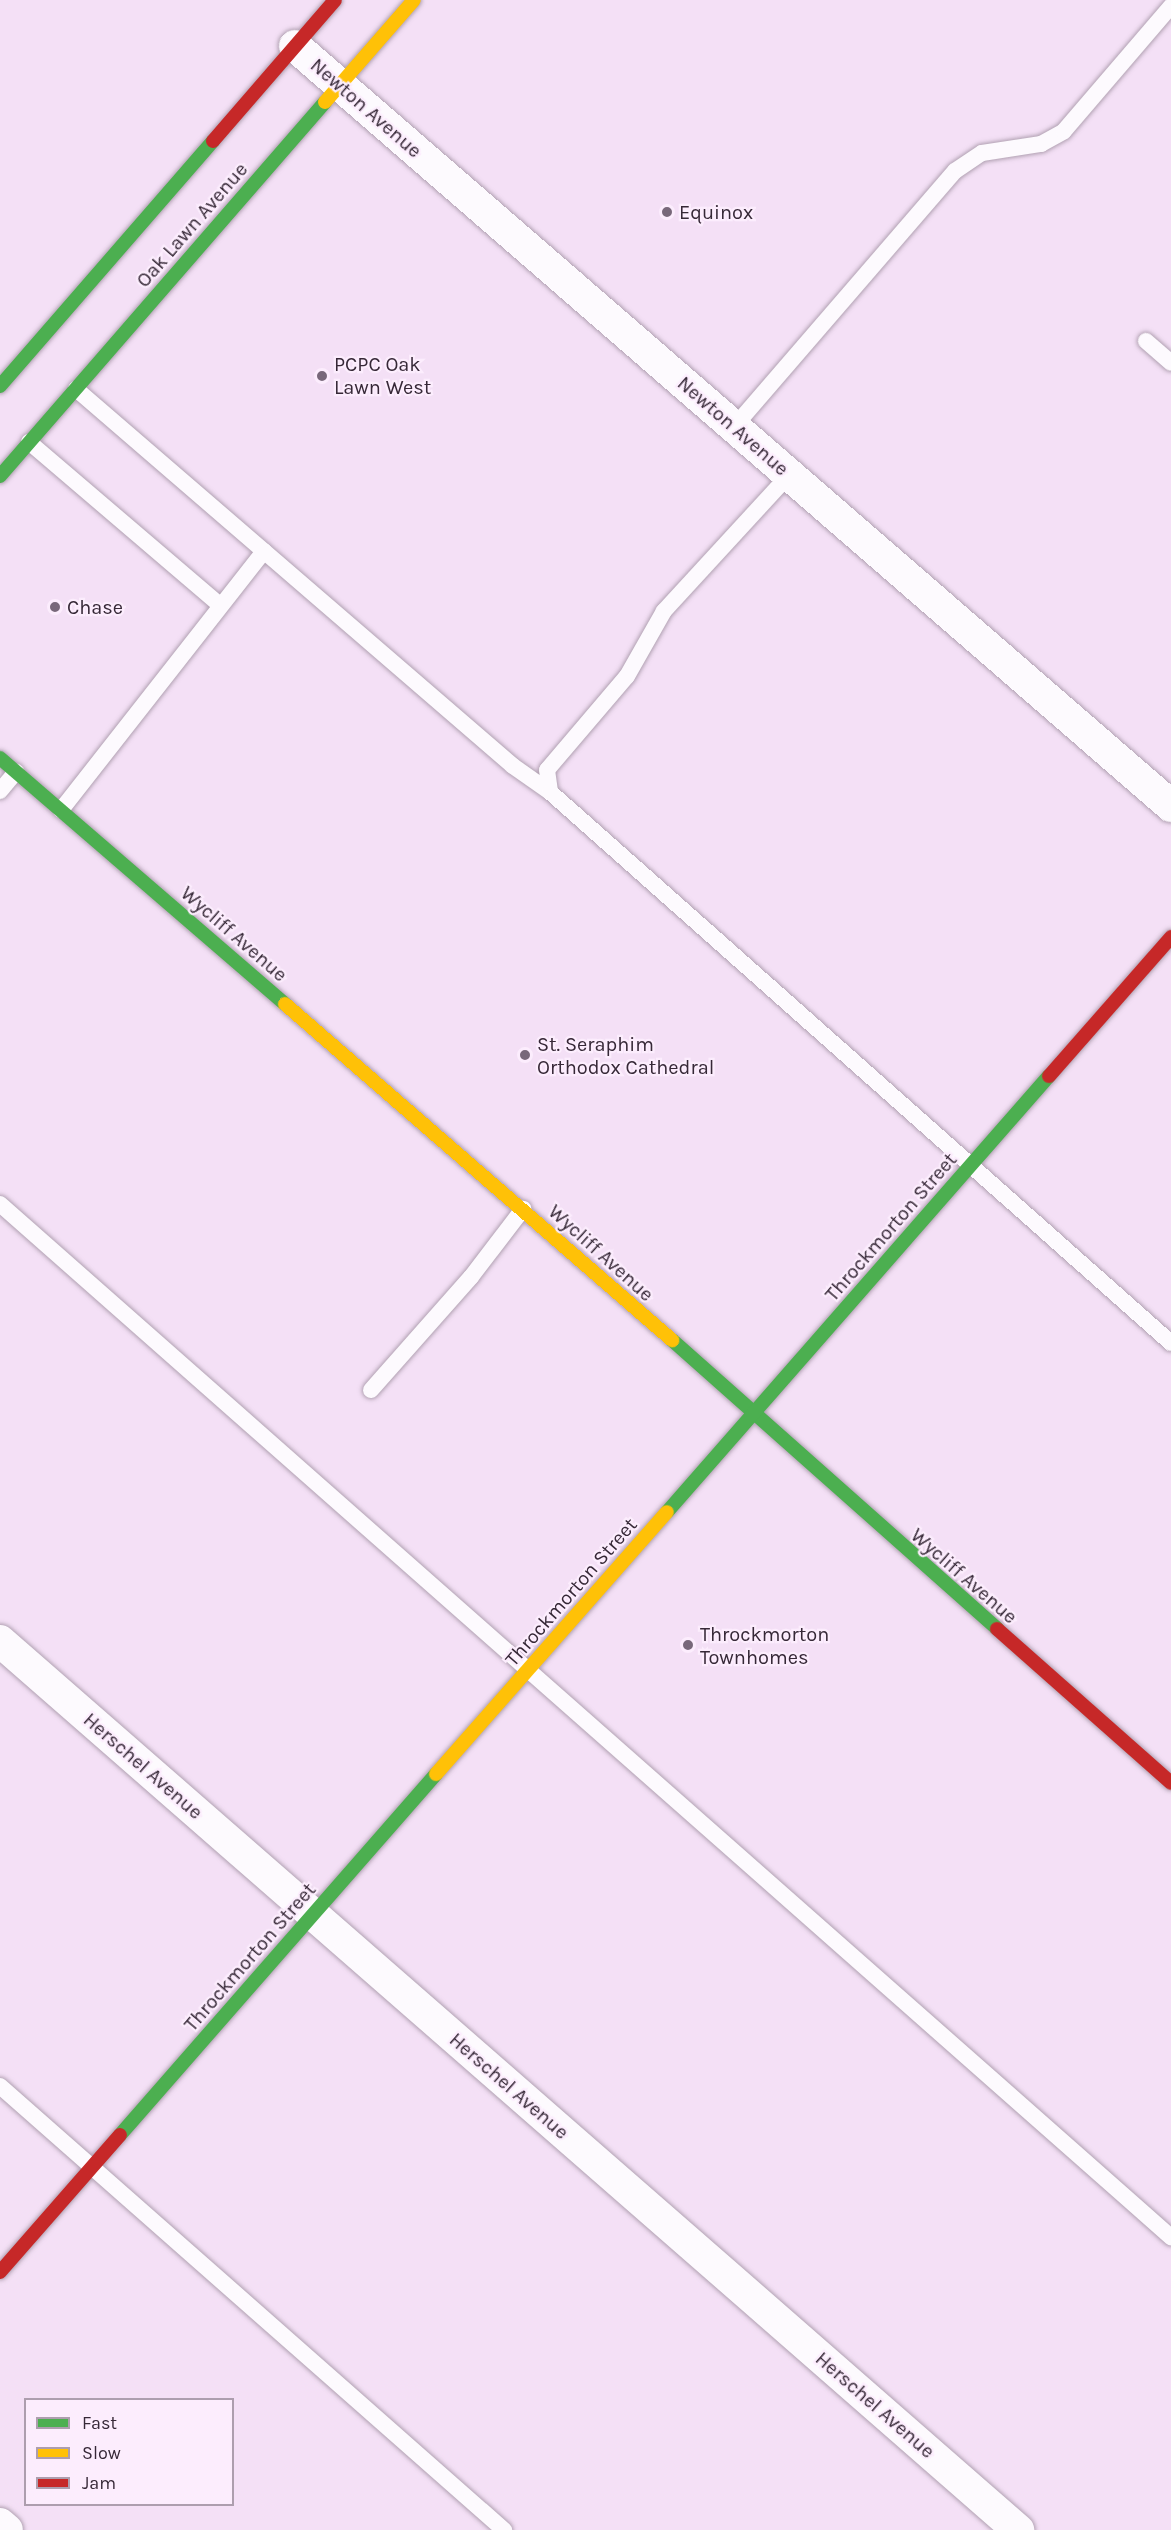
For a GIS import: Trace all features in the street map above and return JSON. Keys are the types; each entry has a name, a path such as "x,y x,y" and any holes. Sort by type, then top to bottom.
{"main road":[{"name":"Oak Lawn Avenue","path":"0,386 335,0"},
{"path":"394,0 410,5"},
{"name":"Oak Lawn Avenue","path":"0,476 410,5"},
{"name":"Wycliff Avenue","path":"0,758 523,1209 752,1415 1171,1783"},
{"name":"Throckmorton Street","path":"0,2272 1171,937"}],"street":[{"name":"Newton Avenue","path":"295,46 1171,806"},
{"name":"Herschel Avenue","path":"0,1641 1018,2530"},
{"path":"0,2524 7,2530"}],"lane":[{"path":"734,427 955,171 982,153 1041,144 1064,131 1171,6"},
{"path":"1146,341 1171,363"},
{"path":"76,389 513,766 550,792 1171,1343"},
{"path":"29,442 220,605"},
{"path":"550,792 546,770 627,676 664,611 789,474"},
{"path":"61,810 264,551"},
{"path":"0,791 16,772"},
{"path":"0,1204 1171,2237"},
{"path":"371,1390 471,1277 523,1209"},
{"path":"0,2086 504,2530"}],"traffic: fast":[{"path":"0,476 325,102"},
{"path":"0,386 213,141"},
{"path":"0,758 285,1004"},
{"path":"667,1512 1049,1076"},
{"path":"672,1340 997,1629"},
{"path":"120,2135 436,1774"}],"traffic: slow":[{"path":"325,102 414,0"},
{"path":"285,1004 672,1340"},
{"path":"436,1774 667,1512"}],"traffic: jam":[{"path":"213,141 335,0"},
{"path":"1049,1076 1171,937"},
{"path":"997,1629 1171,1783"},
{"path":"0,2272 120,2135"}],"place":[{"name":"Equinox","path":"667,212"},
{"name":"PCPC Oak Lawn West","path":"322,376"},
{"name":"Chase","path":"55,607"},
{"name":"St. Seraphim Orthodox Cathedral","path":"525,1055"},
{"name":"Throckmorton Townhomes","path":"688,1645"}]}
